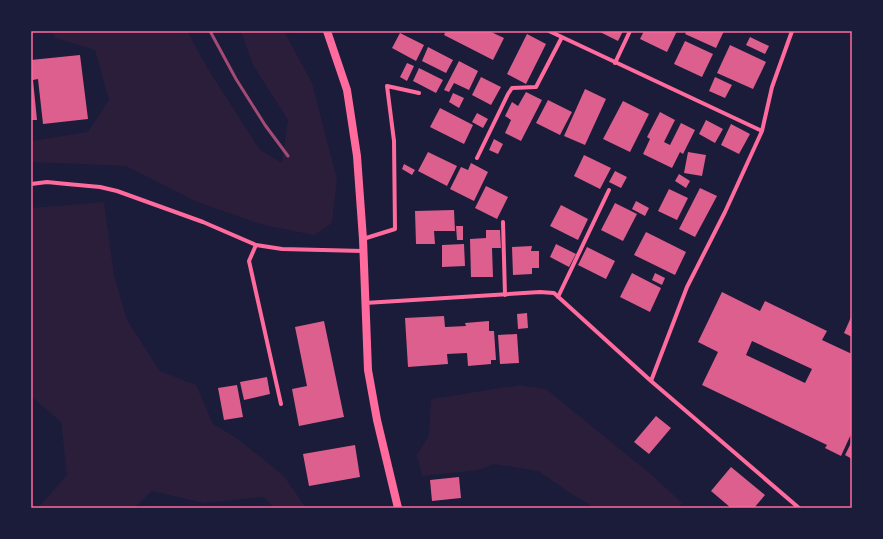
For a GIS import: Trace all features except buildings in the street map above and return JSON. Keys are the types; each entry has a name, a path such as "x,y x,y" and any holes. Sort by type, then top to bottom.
{"main road":[{"path":"327,31 347,90 357,156 363,239 368,370 398,508"}],"street":[{"path":"550,31 615,63 762,131"},
{"path":"615,63 630,31"},
{"path":"651,381 688,287 725,212 762,131 772,87 792,31"},
{"path":"476,158 512,88 536,87 562,37"},
{"path":"363,239 395,229 394,141 387,86 419,93"},
{"path":"31,184 47,182 100,187 117,191 203,222 256,245 282,249 363,251"},
{"path":"558,297 609,190"},
{"path":"503,222 505,295"},
{"path":"256,245 250,261 281,404"},
{"path":"365,303 548,292 554,294 651,381 800,508"}],"shaded area":[{"path":"51,31 187,31 210,72 260,150 282,163 288,120 253,65 241,31 284,31 312,83 337,179 332,223 314,235 263,225 197,202 126,166 31,162 31,141 88,132 109,100 95,50 56,38"},
{"path":"104,202 114,275 127,320 160,371 196,385 213,424 238,439 284,476 306,508 274,508 264,497 204,503 152,491 134,508 38,508 67,475 61,422 31,396 31,208"},
{"path":"520,385 546,389 653,476 682,503 678,508 595,508 538,471 493,464 479,470 422,476 417,455 429,435 431,399"}],"railway":[{"path":"210,31 236,79 265,125 288,156"}]}
